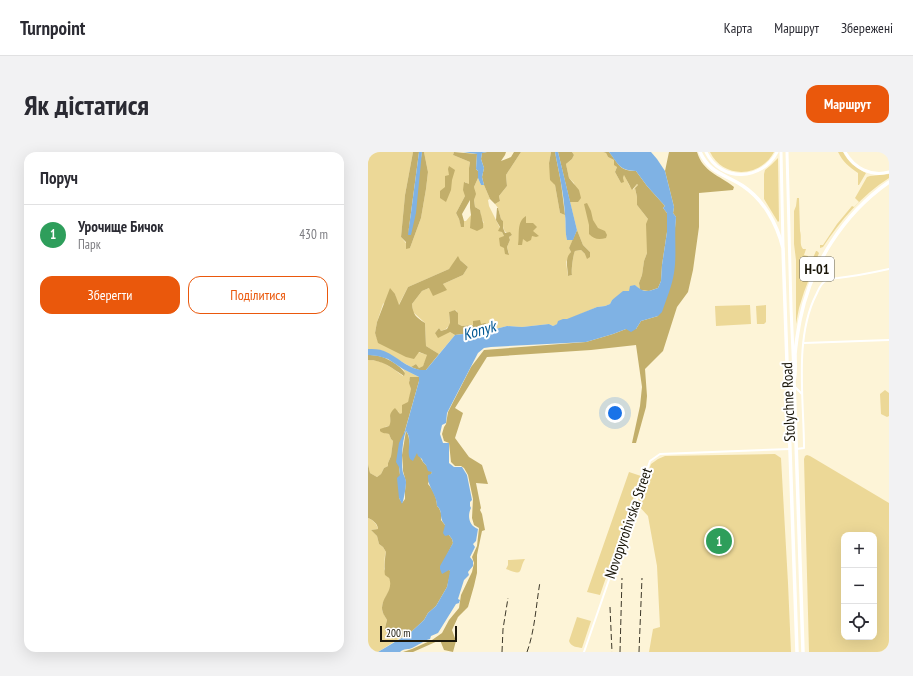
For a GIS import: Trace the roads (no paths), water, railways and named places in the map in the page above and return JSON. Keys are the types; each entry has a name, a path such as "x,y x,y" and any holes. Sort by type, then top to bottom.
{"highway":[{"path":"700,152 706,163 717,173 742,186 756,197 772,220 780,237 783,248"},
{"name":"Н-01","path":"794,381 797,337 800,319 809,288 819,263 831,242 847,221 866,200 889,182"},
{"name":"Stolychne Road","path":"783,248 797,652"},
{"name":"Stolychne Road","path":"794,381 803,652"}],"main road":[{"path":"706,152 710,159 726,171 733,174 750,174 766,166 777,152"},
{"name":"Stolychne Road","path":"781,152 783,248"},
{"name":"Stolychne Road","path":"787,152 794,381"},
{"path":"845,152 851,161 862,170 876,174 884,174 889,172"}],"street":[{"path":"796,449 804,448 802,375 804,343 807,318 814,300 824,282 834,278 857,276 889,269"},
{"path":"804,343 889,340"},
{"path":"794,386 803,395"},
{"name":"Novopyrohivska Street","path":"584,652 650,461 660,454 790,449"}],"water":[{"path":"419,152 422,152 416,213 411,235 408,235"},
{"path":"463,152 487,152 482,153 481,159 484,168 482,177 484,185 481,185 478,178 478,171 476,169 477,154"},
{"path":"555,152 558,152 577,230 573,240 567,240 564,199"},
{"path":"609,152 651,152 665,171 674,207 673,213 676,217 674,273 662,312 658,316 641,321 636,329 631,332 626,329 586,342 491,347 484,348 478,353 447,413 446,423 442,425 440,434 443,443 449,443 449,463 454,467 462,467 467,475 472,500 470,502 471,508 469,517 473,526 478,529 476,541 473,544 475,547 470,557 473,561 473,566 468,572 469,575 464,580 458,599 460,600 459,603 456,604 438,633 431,636 430,639 410,649 400,652 378,652 410,633 436,606 447,587 450,571 449,570 442,574 440,566 453,543 449,535 445,536 443,533 445,525 442,521 437,502 428,479 428,475 432,472 428,471 426,465 417,453 413,461 410,459 409,438 406,431 402,469 406,484 402,504 399,498 397,478 400,475 399,467 396,462 399,443 405,431 419,377 388,359 368,355 368,349 378,349 384,351 409,366 420,370 426,370 455,335 488,331 507,326 522,327 549,324 553,326 557,324 558,321 563,319 567,319 597,307 610,304 612,300 623,291 629,291 630,286 635,285 646,291 658,288 661,281 667,232 667,213 663,208 665,206 636,171 620,166"}],"railway":[{"path":"620,652 622,578"},
{"path":"639,652 642,578"},
{"path":"527,652 534,626 540,582"},
{"path":"502,652 503,629 508,598"},
{"path":"610,607 612,652"}],"place":[{"name":"Урочище Бичок","path":"719,541"}],"water label":[{"name":"Konyk","path":"479,330"}]}
